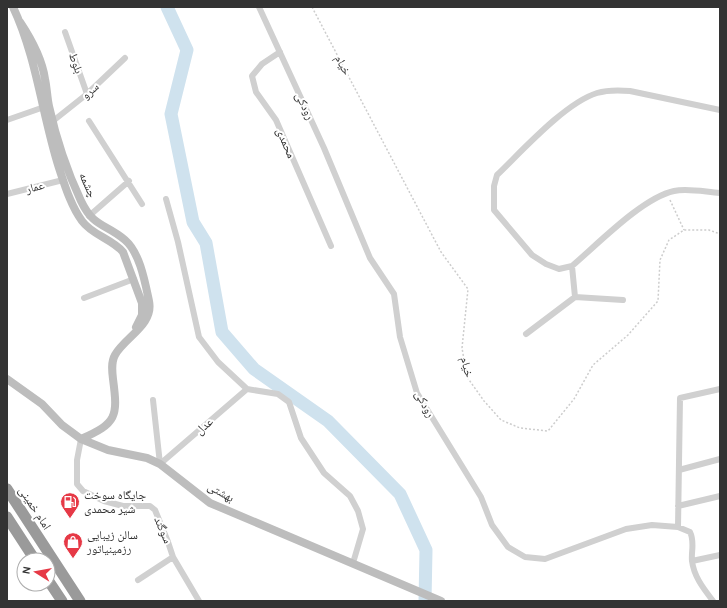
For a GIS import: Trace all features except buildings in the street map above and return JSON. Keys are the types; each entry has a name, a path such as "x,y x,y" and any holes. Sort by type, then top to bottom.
{"highway":[{"name":"امام خمینی","path":"7,490 80,601"},
{"path":"7,517 30,552"},
{"path":"56,592 62,601"}],"street":[{"name":"چشمه","path":"13,7 40,57 45,79 45,106 50,142 63,180 83,222 123,252 134,279 143,309 132,335"},
{"name":"رودکی","path":"259,7 324,148 370,258 394,294 400,337 418,394 481,497 492,525 508,547 525,557 545,559 626,529 652,525 678,527"},
{"name":"بلوط","path":"65,32 87,94"},
{"name":"محمدی","path":"280,52 262,64 252,76 256,92 276,120 331,246"},
{"name":"سرو","path":"53,121 87,94 124,58"},
{"path":"720,110 630,91 616,90 597,93 581,100 554,122 497,175 494,186 494,210 532,255 546,264 560,269 572,266 649,202 667,193 688,190 720,193"},
{"name":"چشمه","path":"45,106 53,121 70,176 89,216 102,227 124,240 136,257 150,310 148,318 115,355 112,370 116,405 112,420 102,430 81,439"},
{"path":"7,120 45,106"},
{"path":"90,121 142,204"},
{"name":"عمار","path":"7,194 63,180"},
{"path":"89,216 129,182"},
{"path":"166,199 178,242 200,337 218,362 247,389 278,394 285,397 289,402 297,432 324,473 353,500 363,529 353,563"},
{"path":"572,266 575,297"},
{"path":"84,298 134,279"},
{"path":"526,334 575,297 623,300"},
{"name":"بهشتی","path":"7,379 42,404 62,425 81,439 108,450 146,458 160,464 210,503 441,601"},
{"name":"عدل","path":"160,464 247,389"},
{"path":"713,601 700,584 692,561 693,538 690,532 678,527 680,398 720,389"},
{"path":"153,400 160,464"},
{"name":"سوگند","path":"81,439 77,460 77,484 80,488 104,501 123,506 150,506 154,510 173,557 199,601"},
{"path":"679,470 720,459"},
{"path":"678,506 720,496"},
{"path":"692,561 720,555"},
{"path":"138,580 173,557"}],"path":[{"name":"خیام","path":"312,7 441,252 468,289 462,348 467,377 484,401 501,420 520,428 548,431 574,399 593,365 628,335 658,302 660,260 669,240 684,230"},
{"path":"667,193 684,230 709,230 720,234"}],"waterway":[{"path":"167,7 187,50 171,114 193,222 206,243 222,332 254,369 328,421 400,494 426,550 425,601"}],"place":[{"name":"جایگاه سوخت شیر محمدی","path":"70,519"},
{"name":"سالن زیبایی رزمینیاتور","path":"73,559"}]}
